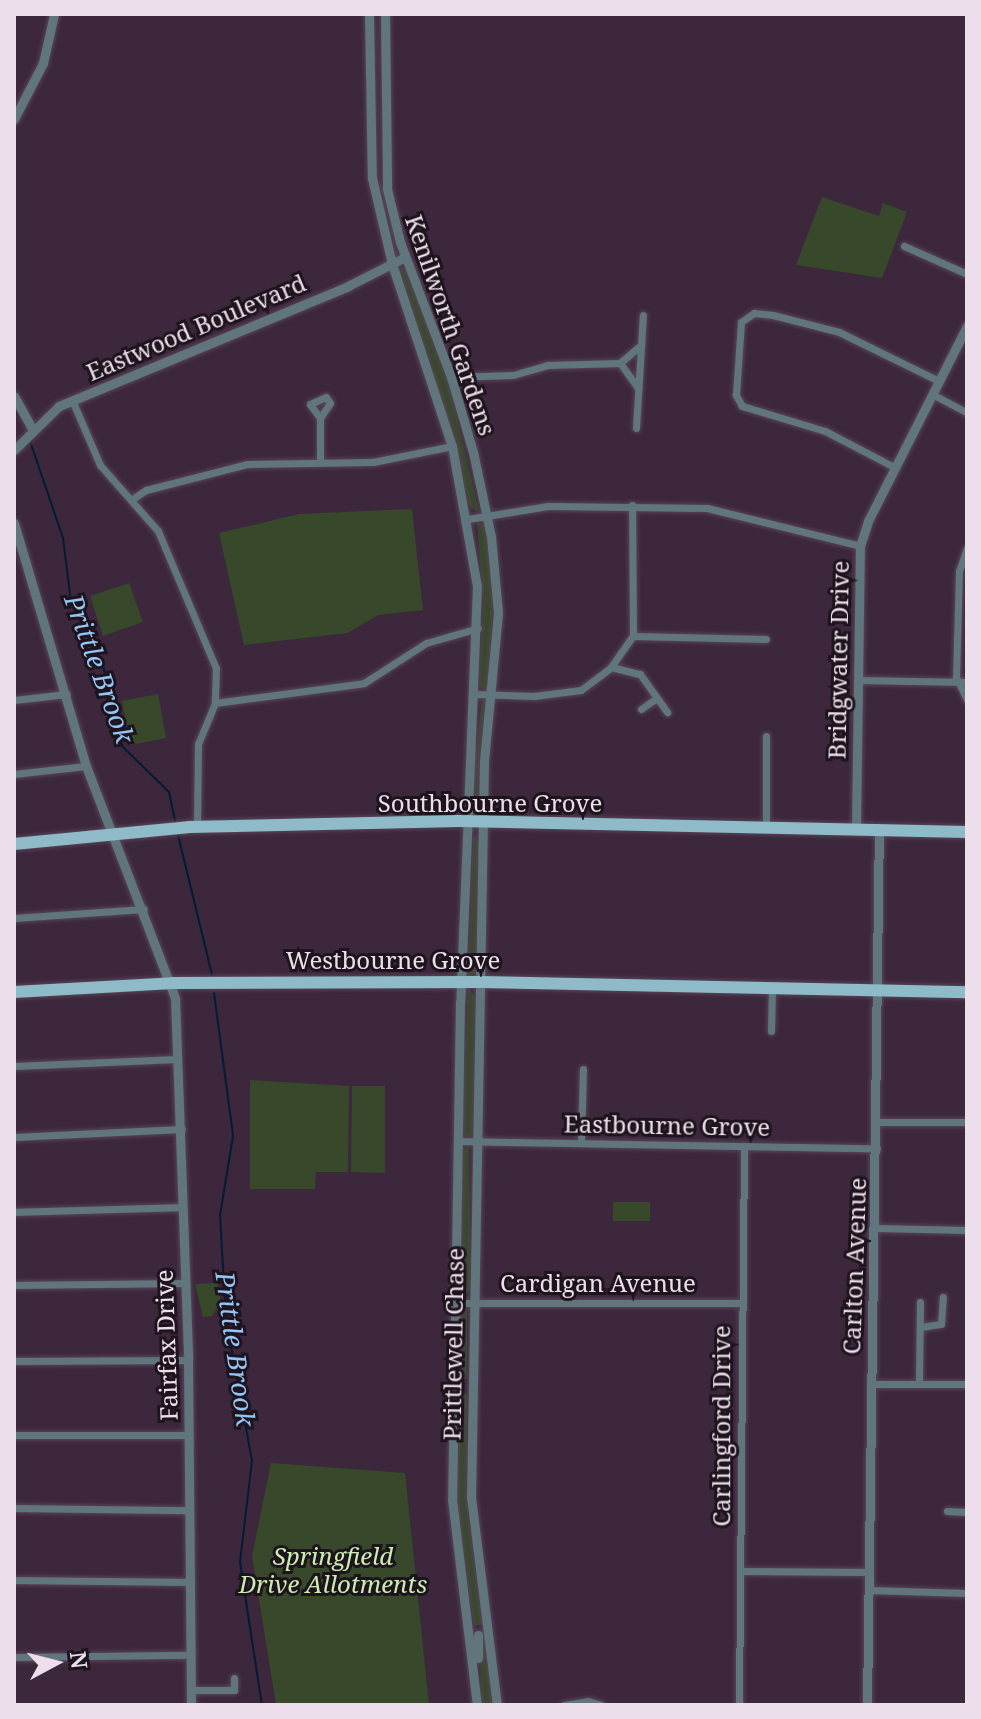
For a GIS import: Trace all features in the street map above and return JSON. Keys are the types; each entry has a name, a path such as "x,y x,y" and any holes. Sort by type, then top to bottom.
{"main road":[{"name":"Southbourne Grove","path":"14,844 185,827 478,822 967,832"},
{"name":"Westbourne Grove","path":"14,992 173,983 480,982 967,992"}],"street":[{"path":"14,119 43,63 54,14"},
{"name":"Kenilworth Gardens","path":"369,14 371,164 392,264 452,446 468,519 479,628 475,694 482,927 480,982"},
{"name":"Kenilworth Gardens","path":"385,14 383,139 387,189 405,257 451,377 487,515 498,613 493,695 478,822 464,889 463,982"},
{"path":"904,246 967,274"},
{"name":"Eastwood Boulevard","path":"14,450 32,428 72,400 405,257"},
{"path":"894,467 825,431 742,406 736,395 741,322 754,313 839,332 939,381"},
{"path":"636,428 643,315"},
{"name":"Bridgwater Drive","path":"856,828 860,546 894,467 967,326"},
{"path":"451,377 513,375 547,365 620,363 641,345"},
{"path":"620,363 638,388"},
{"path":"932,394 967,413"},
{"path":"14,396 32,428"},
{"path":"72,400 100,465 158,531 216,668 215,703 198,744 185,827"},
{"path":"320,418 320,460"},
{"path":"131,500 146,490 247,464 320,460 373,462 452,446"},
{"path":"475,694 581,690 611,667 633,636 632,505"},
{"path":"468,519 548,506 707,508 860,546"},
{"name":"Fairfax Drive","path":"14,523 18,548 67,694 86,766 173,983 182,1129 188,1360 191,1705"},
{"path":"967,548 959,571 956,681 967,700"},
{"path":"215,703 364,683 426,643 479,628"},
{"path":"633,636 766,639"},
{"path":"611,667 640,674 667,712"},
{"path":"857,680 967,682"},
{"path":"14,700 67,694"},
{"path":"641,709 657,698"},
{"path":"766,736 766,827"},
{"path":"14,774 86,766"},
{"name":"Carlton Avenue","path":"867,1705 870,1384 878,1122 879,828"},
{"path":"14,918 144,909"},
{"path":"463,982 476,976 482,927"},
{"name":"Prittlewell Chase","path":"463,982 457,1141 452,1499 477,1705"},
{"name":"Prittlewell Chase","path":"480,982 471,1497 485,1633 497,1705"},
{"path":"771,1031 772,986"},
{"path":"14,1066 177,1059"},
{"path":"581,1143 583,1069"},
{"path":"878,1122 967,1122"},
{"path":"14,1137 182,1129"},
{"name":"Eastbourne Grove","path":"457,1141 877,1148"},
{"name":"Carlingford Drive","path":"739,1705 744,1146"},
{"path":"14,1212 183,1207"},
{"path":"876,1228 967,1230"},
{"path":"14,1285 184,1283"},
{"path":"921,1327 941,1324 943,1297"},
{"path":"919,1383 920,1302"},
{"name":"Cardigan Avenue","path":"454,1303 742,1303"},
{"path":"14,1361 188,1360"},
{"path":"452,1438 459,1387 453,1372"},
{"path":"870,1384 967,1384"},
{"path":"459,1387 471,1386"},
{"path":"14,1435 188,1435"},
{"path":"947,1511 963,1512 959,1501"},
{"path":"14,1508 190,1510"},
{"path":"740,1571 869,1572"},
{"path":"14,1580 191,1582"},
{"path":"869,1590 967,1593"},
{"path":"469,1625 485,1633 476,1677"},
{"path":"14,1657 190,1655"},
{"path":"190,1690 234,1690 234,1678"},
{"path":"564,1705 588,1701 601,1705"}],"green space":[{"path":"822,197 879,216 883,203 907,212 882,278 796,265"},
{"path":"398,268 409,268 449,384 479,512 470,508 438,387"},
{"path":"412,509 423,610 378,615 348,633 244,645 219,533 299,514"},
{"path":"477,522 485,525 494,602 487,692 479,686 483,601"},
{"path":"129,583 143,622 103,636 90,596"},
{"path":"158,694 166,738 130,745 122,701"},
{"path":"482,700 487,700 480,816 474,817 473,768"},
{"path":"480,836 475,974 468,978 473,837"},
{"path":"468,988 475,996 474,1133 469,1138 462,1134"},
{"path":"250,1080 349,1086 348,1172 316,1172 315,1189 250,1189"},
{"path":"352,1086 385,1086 385,1173 351,1172"},
{"path":"469,1147 471,1291 461,1296 461,1150"},
{"path":"613,1202 650,1202 650,1221 613,1221"},
{"path":"217,1283 221,1302 212,1316 203,1317 195,1284"},
{"path":"467,1307 467,1378 464,1379 457,1373 459,1309"},
{"path":"461,1393 467,1394 468,1515 483,1624 474,1626 456,1508"},
{"name":"Springfield Drive Allotments","path":"271,1463 405,1473 429,1705 276,1705 252,1556"},
{"path":"480,1639 485,1639 494,1705 481,1705"}],"waterway":[{"name":"Prittle Brook","path":"14,411 17,414"},
{"name":"Prittle Brook","path":"31,444 63,538 71,602 104,669 109,711 123,747 169,792 175,821"},
{"name":"Prittle Brook","path":"178,835 212,975"},
{"name":"Prittle Brook","path":"214,993 233,1136 220,1215 226,1319 252,1461 240,1562 262,1705"}]}
